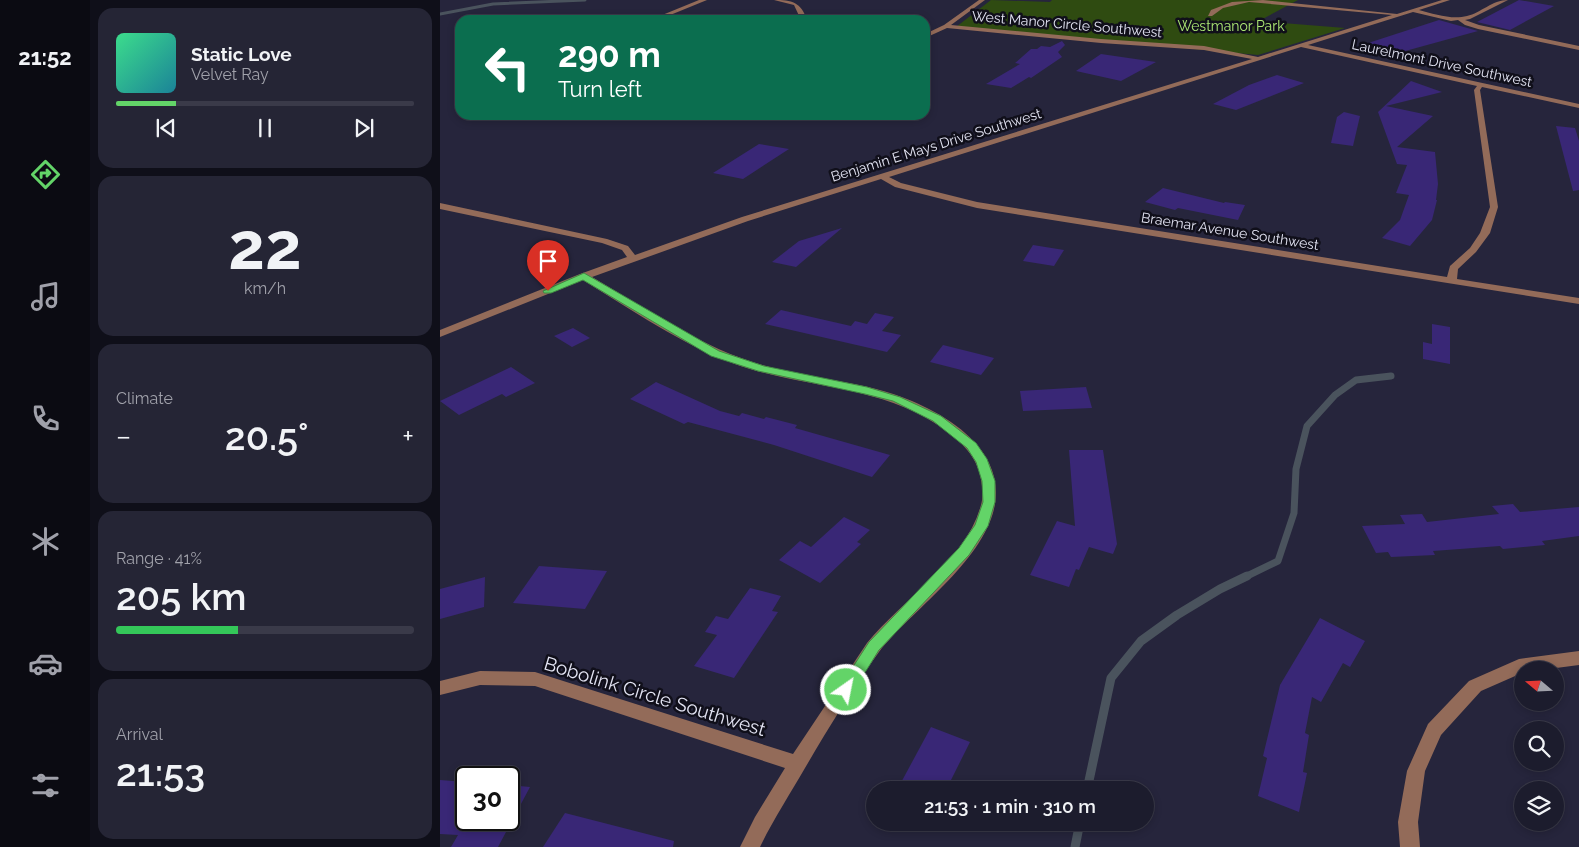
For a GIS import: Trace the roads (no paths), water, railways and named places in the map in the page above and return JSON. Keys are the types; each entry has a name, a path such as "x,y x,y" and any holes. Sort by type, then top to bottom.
{"street":[{"path":"666,15 704,0"},
{"path":"777,0 801,7 803,15"},
{"name":"West Manor Circle Southwest","path":"946,26 982,0"},
{"name":"Benjamin E Mays Drive Southwest","path":"440,334 584,276 745,219 1447,0"},
{"path":"1413,11 1460,19 1468,18 1505,0"},
{"path":"1210,16 1212,11 1247,1 1400,14"},
{"path":"1433,15 1441,14"},
{"path":"1460,19 1467,24 1478,27 1579,48"},
{"path":"930,34 946,26"},
{"name":"West Manor Circle Southwest","path":"946,26 1101,41 1204,48 1258,59"},
{"name":"Laurelmont Drive Southwest","path":"1300,46 1579,106"},
{"path":"1452,280 1454,268 1473,250 1486,233 1494,207 1477,90 1481,84"},
{"name":"Braemar Avenue Southwest","path":"881,176 898,185 977,205 1579,301"},
{"path":"440,206 604,241 625,248 634,258"},
{"path":"584,276 715,353 761,369 867,391 905,403 937,418 972,445 982,462 988,481 989,502 981,526 964,552 874,646 798,764 750,847"},
{"path":"1410,847 1408,822 1416,771 1434,730 1475,686 1519,666 1579,658"},
{"name":"Bobolink Circle Southwest","path":"440,688 480,678 535,679 798,764"}],"waterway":[{"path":"440,14 493,4 585,0"},
{"path":"1245,577 1278,561 1294,513 1296,469 1307,426 1335,395 1356,380 1391,376"},
{"path":"1089,781 1111,678 1141,641 1177,615 1220,589 1247,576"},
{"path":"1075,847 1078,831"}],"park label":[{"name":"Westmanor Park","path":"1231,26"}]}
